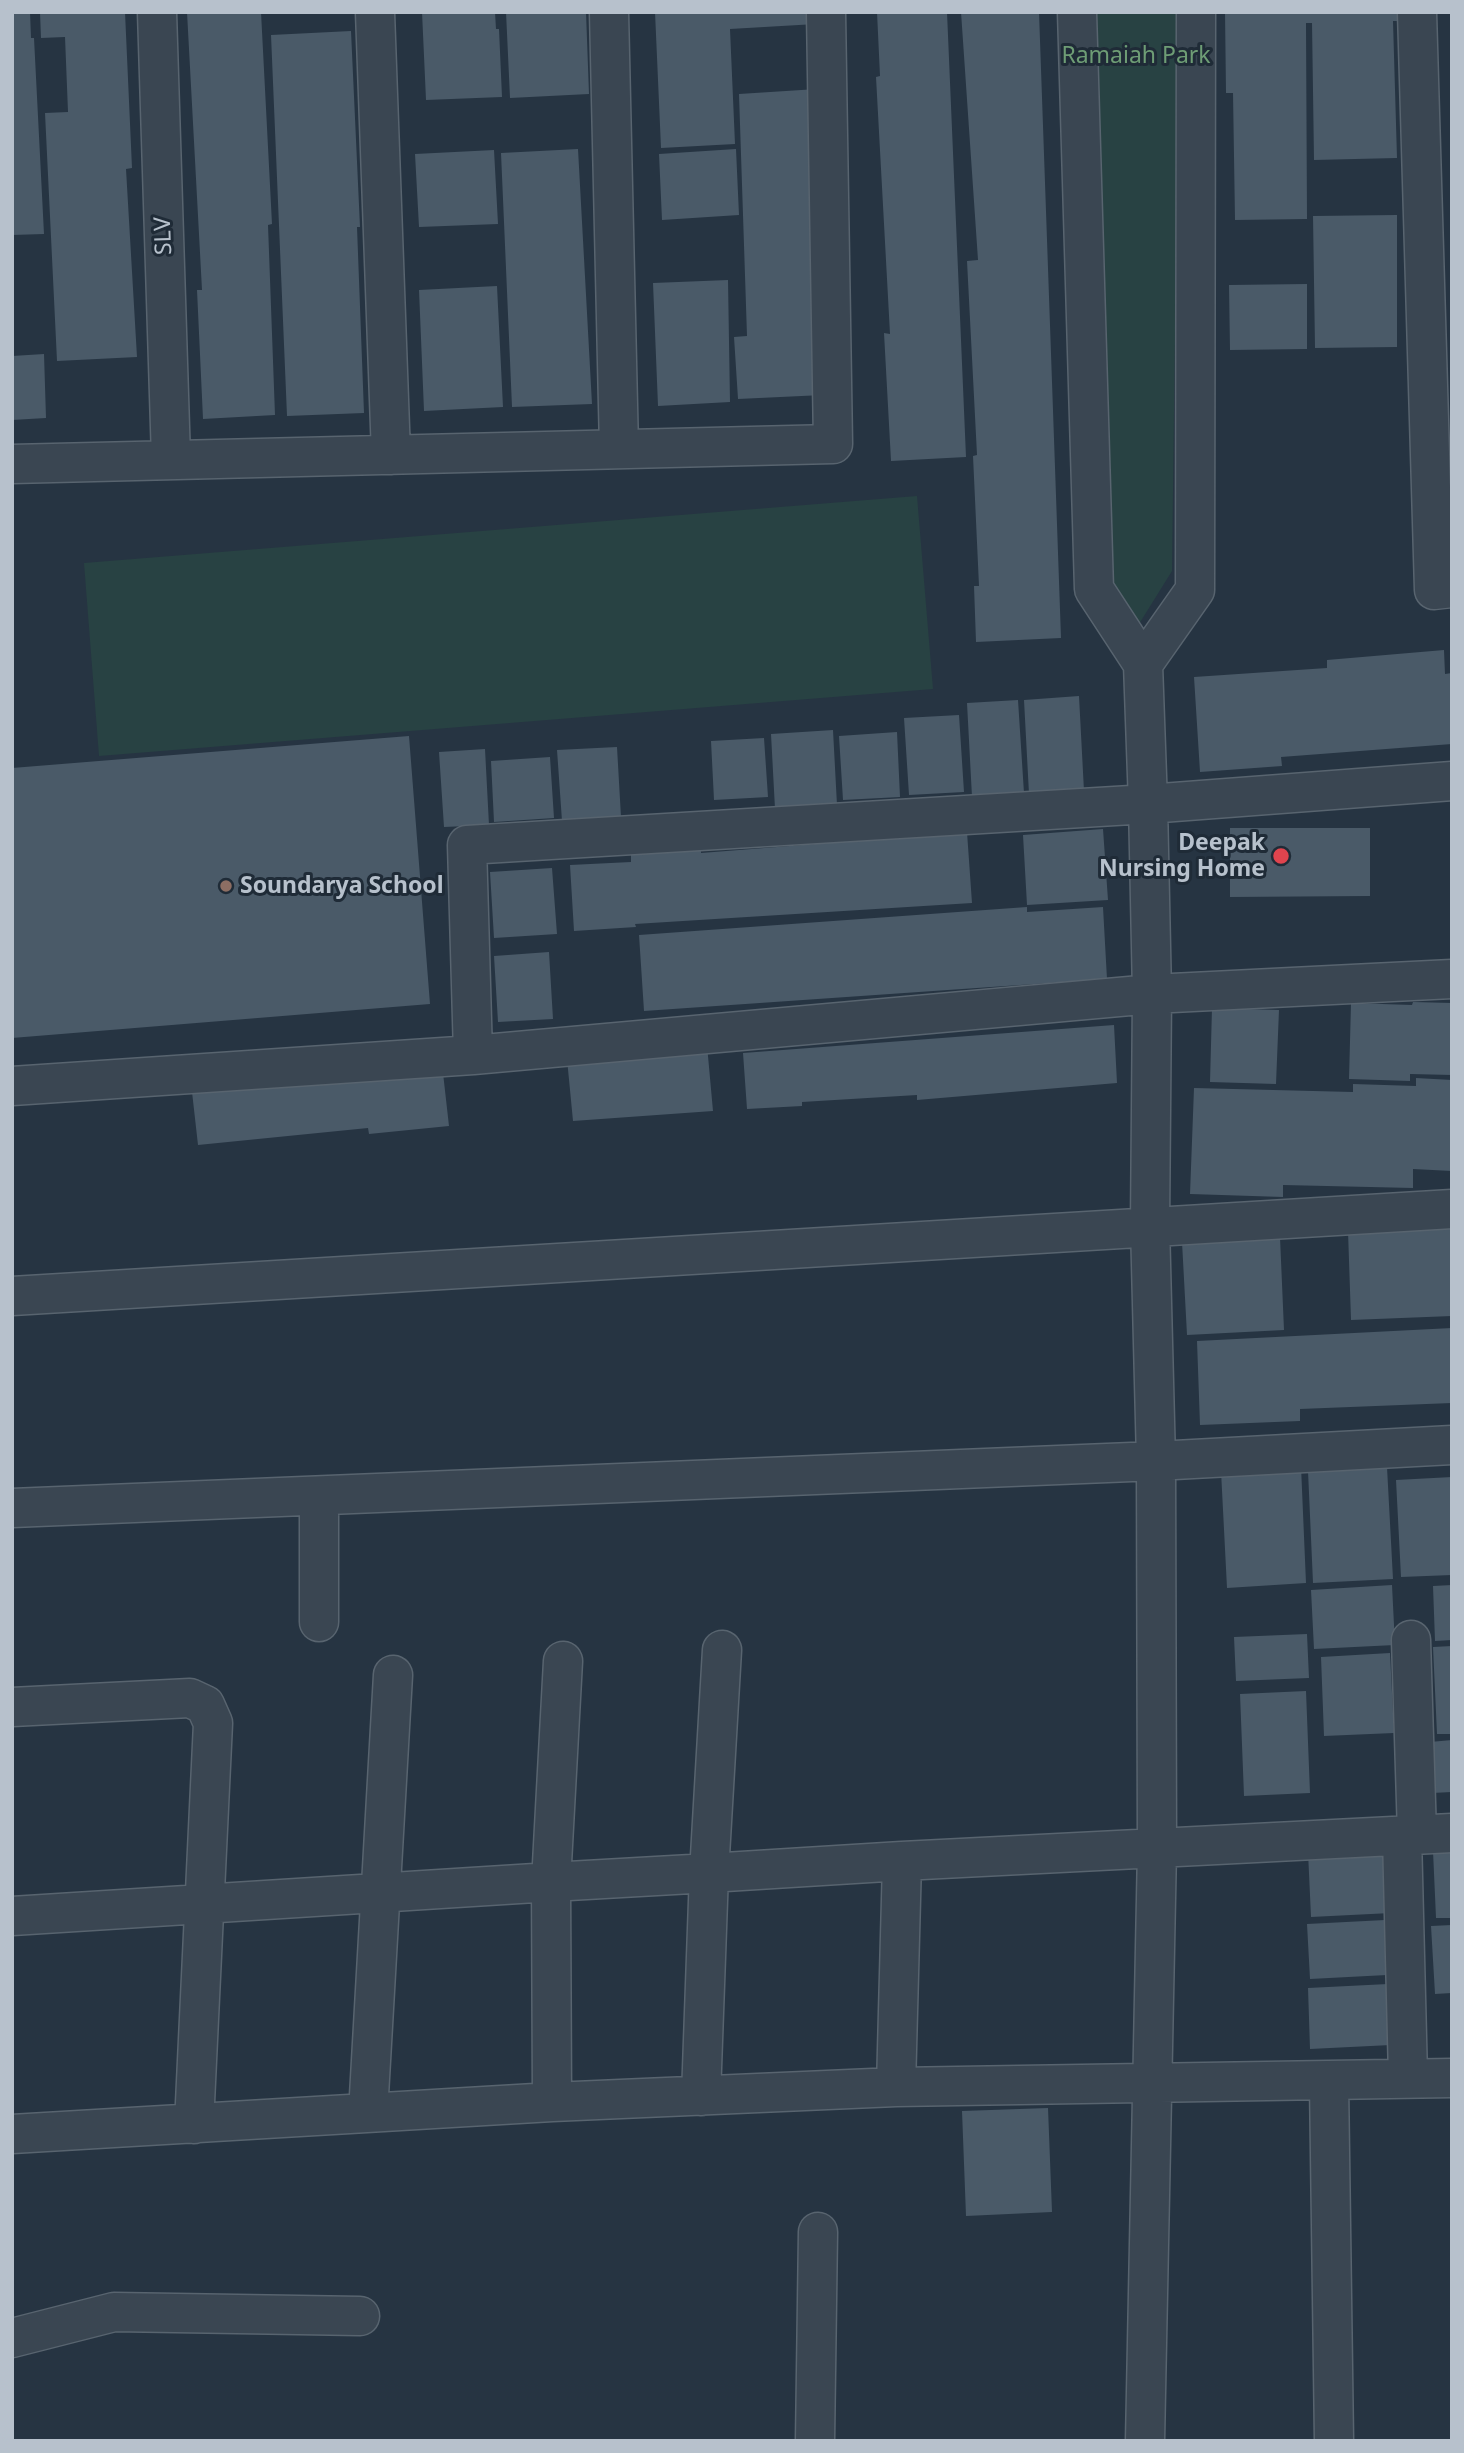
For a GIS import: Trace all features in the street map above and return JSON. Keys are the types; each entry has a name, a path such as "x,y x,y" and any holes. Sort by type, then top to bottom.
{"street":[{"name":"SLV","path":"157,12 171,459"},
{"path":"375,12 391,454"},
{"path":"609,12 618,449"},
{"path":"12,464 833,444 826,12"},
{"path":"1076,12 1094,589 1143,664 1147,804 1152,994 1150,1225 1156,1461 1157,1849 1145,2441"},
{"path":"1143,664 1195,590 1196,12"},
{"path":"1417,12 1434,590 1452,588"},
{"path":"473,1055 467,845 1147,804 1452,780"},
{"path":"12,1086 473,1055 1152,994 1452,979"},
{"path":"12,1296 1150,1225 1452,1209"},
{"path":"12,1508 1156,1461 1452,1445"},
{"path":"319,1496 319,1622"},
{"path":"1408,2077 1424,1835 1411,1640"},
{"path":"701,2096 709,1873 722,1650"},
{"path":"552,2102 551,1882 563,1661"},
{"path":"368,2113 393,1675"},
{"path":"12,1707 190,1698 205,1705 213,1723 194,2124"},
{"path":"12,1916 205,1901 902,1861 1424,1835"},
{"path":"896,2087 902,1861"},
{"path":"12,2134 552,2102 896,2087 1452,2078"},
{"path":"1329,2082 1334,2441"},
{"path":"815,2441 818,2232"},
{"path":"12,2338 114,2312 360,2316"}],"green space":[{"name":"Ramaiah Park","path":"1090,12 1179,12 1172,571 1139,624 1105,569"},
{"path":"917,496 933,689 99,756 84,563"}],"building":[{"path":"12,12 30,12 31,38 34,38 44,234 12,235"},
{"path":"40,12 125,12 132,168 126,169 137,357 57,361 45,113 68,112 65,37 41,38"},
{"path":"187,12 261,12 272,224 268,225 275,415 203,419 197,290 202,290"},
{"path":"422,12 495,12 496,29 499,29 502,97 426,100"},
{"path":"506,12 586,12 589,94 510,98"},
{"path":"655,12 816,12 816,24 730,29 735,144 661,148"},
{"path":"877,12 947,12 966,457 891,461 884,333 890,334 876,77 880,76"},
{"path":"961,12 1039,12 1061,638 976,642 974,586 979,586 973,456 977,455 967,261 978,260"},
{"path":"1225,12 1398,12 1399,21 1393,21 1397,158 1314,160 1312,23 1306,23 1307,219 1235,220 1233,93 1226,93"},
{"path":"351,31 360,227 357,227 364,413 287,416 271,35"},
{"path":"817,89 823,395 738,399 734,337 747,336 739,94"},
{"path":"578,149 592,404 512,407 501,153"},
{"path":"736,149 739,215 662,220 659,154"},
{"path":"494,150 498,224 419,227 415,154"},
{"path":"1397,215 1397,347 1315,348 1313,216"},
{"path":"728,280 730,402 658,406 653,283"},
{"path":"1307,284 1307,349 1230,350 1229,285"},
{"path":"497,286 503,407 424,411 419,290"},
{"path":"44,354 46,418 12,420 12,356"},
{"path":"1444,650 1445,674 1452,673 1452,744 1281,757 1282,766 1200,772 1194,677 1327,668 1327,660"},
{"path":"1079,696 1084,791 1029,794 1024,700"},
{"path":"1018,700 1024,793 972,797 967,703"},
{"path":"959,715 964,792 909,795 904,718"},
{"path":"833,730 837,805 775,809 771,734"},
{"path":"897,732 900,797 843,800 839,736"},
{"path":"409,736 430,1004 12,1038 12,768"},
{"path":"764,738 768,797 714,800 711,741"},
{"path":"617,747 621,817 562,821 557,750"},
{"path":"485,749 489,825 444,827 439,752"},
{"path":"550,757 554,818 494,822 491,761"},
{"path":"1230,828 1370,828 1370,896 1230,897"},
{"path":"1103,829 1108,900 1027,905 1023,835"},
{"path":"967,832 972,903 635,924 636,927 574,931 570,865 631,862 631,853 701,849 701,853"},
{"path":"552,868 557,934 494,938 490,872"},
{"path":"1027,907 1027,912 1103,907 1107,979 644,1011 639,935"},
{"path":"549,952 553,1019 498,1022 494,956"},
{"path":"1413,1002 1452,1003 1452,1075 1410,1074 1410,1081 1349,1079 1351,1003 1412,1005"},
{"path":"1212,1008 1279,1010 1276,1084 1210,1082"},
{"path":"1114,1025 1117,1083 917,1100 917,1095 802,1102 802,1106 747,1109 743,1053"},
{"path":"707,1045 713,1111 573,1121 567,1059"},
{"path":"442,1064 449,1126 369,1134 368,1128 198,1145 191,1083"},
{"path":"1416,1078 1452,1080 1452,1171 1413,1169 1413,1188 1283,1185 1283,1197 1190,1194 1194,1088 1353,1092 1353,1084 1416,1086"},
{"path":"1452,1226 1452,1316 1351,1320 1348,1231"},
{"path":"1280,1237 1284,1330 1187,1335 1182,1242"},
{"path":"1452,1328 1452,1403 1300,1409 1300,1421 1200,1425 1197,1341"},
{"path":"1301,1466 1306,1583 1227,1588 1221,1471"},
{"path":"1387,1467 1393,1579 1313,1583 1308,1471"},
{"path":"1452,1477 1452,1575 1401,1577 1396,1480"},
{"path":"1392,1585 1395,1645 1314,1649 1311,1590"},
{"path":"1452,1585 1452,1640 1435,1641 1433,1586"},
{"path":"1307,1634 1309,1678 1236,1681 1234,1637"},
{"path":"1452,1646 1452,1734 1437,1734 1433,1647"},
{"path":"1390,1653 1394,1733 1324,1736 1321,1657"},
{"path":"1306,1691 1310,1793 1244,1796 1240,1694"},
{"path":"1452,1740 1452,1792 1432,1793 1430,1742"},
{"path":"1388,1848 1391,1913 1311,1917 1308,1852"},
{"path":"1452,1850 1452,1918 1436,1918 1433,1851"},
{"path":"1385,1920 1387,1975 1310,1979 1307,1924"},
{"path":"1452,1925 1452,1993 1435,1994 1431,1926"},
{"path":"1388,1984 1391,2045 1310,2049 1308,1988"},
{"path":"1048,2108 1052,2212 966,2216 962,2111"}],"place":[{"name":"Deepak Nursing Home","path":"1281,856"},
{"name":"Soundarya School","path":"226,886"}]}
